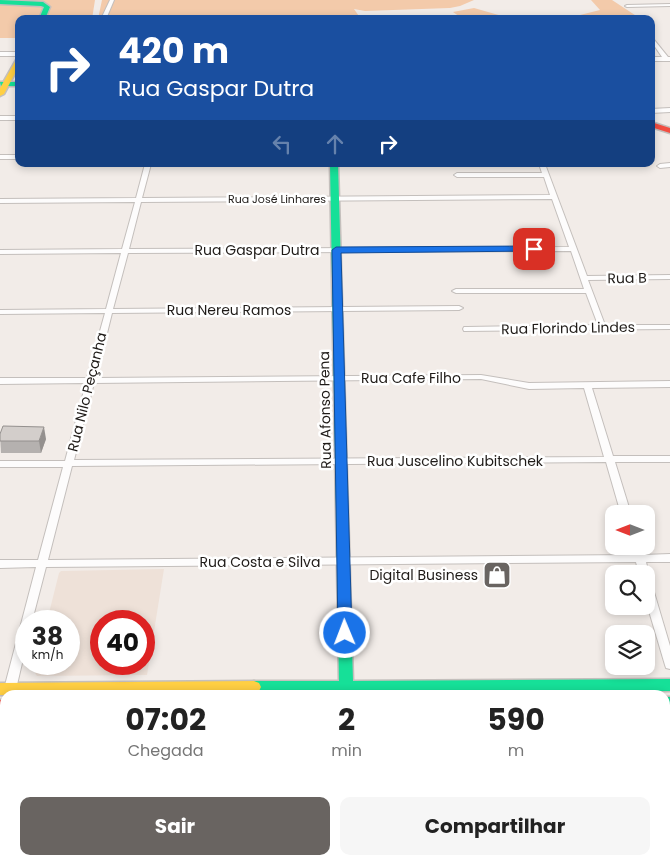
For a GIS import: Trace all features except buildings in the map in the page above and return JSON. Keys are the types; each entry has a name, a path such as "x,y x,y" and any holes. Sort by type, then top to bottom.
{"street":[{"path":"106,15 112,0"},
{"path":"0,2 44,4 48,7 44,15"},
{"path":"627,6 670,5"},
{"path":"655,42 668,59"},
{"path":"0,54 15,54"},
{"path":"655,59 668,59"},
{"path":"2,87 15,66"},
{"path":"2,87 15,85"},
{"path":"655,110 670,110"},
{"path":"0,118 15,118"},
{"path":"655,125 670,131"},
{"path":"0,157 15,156"},
{"path":"660,166 670,165"},
{"name":"Rua Nilo Peçanha","path":"30,610 147,167"},
{"name":"Rua Afonso Pena","path":"334,167 346,690"},
{"path":"543,167 602,327"},
{"path":"457,175 546,175"},
{"name":"Rua José Linhares","path":"0,201 555,197"},
{"name":"Rua Gaspar Dutra","path":"0,252 573,249"},
{"name":"Rua B","path":"584,278 670,277"},
{"path":"456,291 589,291"},
{"name":"Rua Nereu Ramos","path":"0,312 459,308"},
{"name":"Rua Florindo Lindes","path":"467,329 670,327"},
{"name":"Rua Cafe Filho","path":"0,381 482,377 529,386 670,384"},
{"path":"587,385 623,505"},
{"name":"Rua Juscelino Kubitschek","path":"0,464 670,459"},
{"path":"638,555 641,565"},
{"name":"Rua Costa e Silva","path":"0,564 670,558"},
{"path":"655,613 670,665"},
{"name":"Rua Nilo Peçanha","path":"5,689 15,659"},
{"path":"400,690 670,685"},
{"path":"5,689 176,690"}],"shaded area":[{"path":"0,0 95,0 93,15 15,15 15,38 0,38"},
{"path":"102,0 474,0 450,8 365,11 354,9 358,15 99,15"},
{"path":"591,0 612,0 635,15 580,15 600,10"},
{"path":"474,8 498,15 457,15 453,12"},
{"path":"164,569 155,625 155,610 90,610 90,675 147,675 37,676 80,675 80,610 50,610 61,571"}],"traffic: fast":[{"path":"0,2 43,4 47,7 44,15"},
{"path":"1,84 15,84"},
{"path":"334,167 346,690"},
{"path":"254,687 670,685"}],"traffic: slow":[{"path":"0,94 15,67"},
{"path":"0,689 254,687"}],"traffic: jam":[{"path":"655,125 670,131"}],"place":[{"name":"Digital Business","path":"497,575"}],"route":[{"path":"345,633 336,250 534,249"}]}
